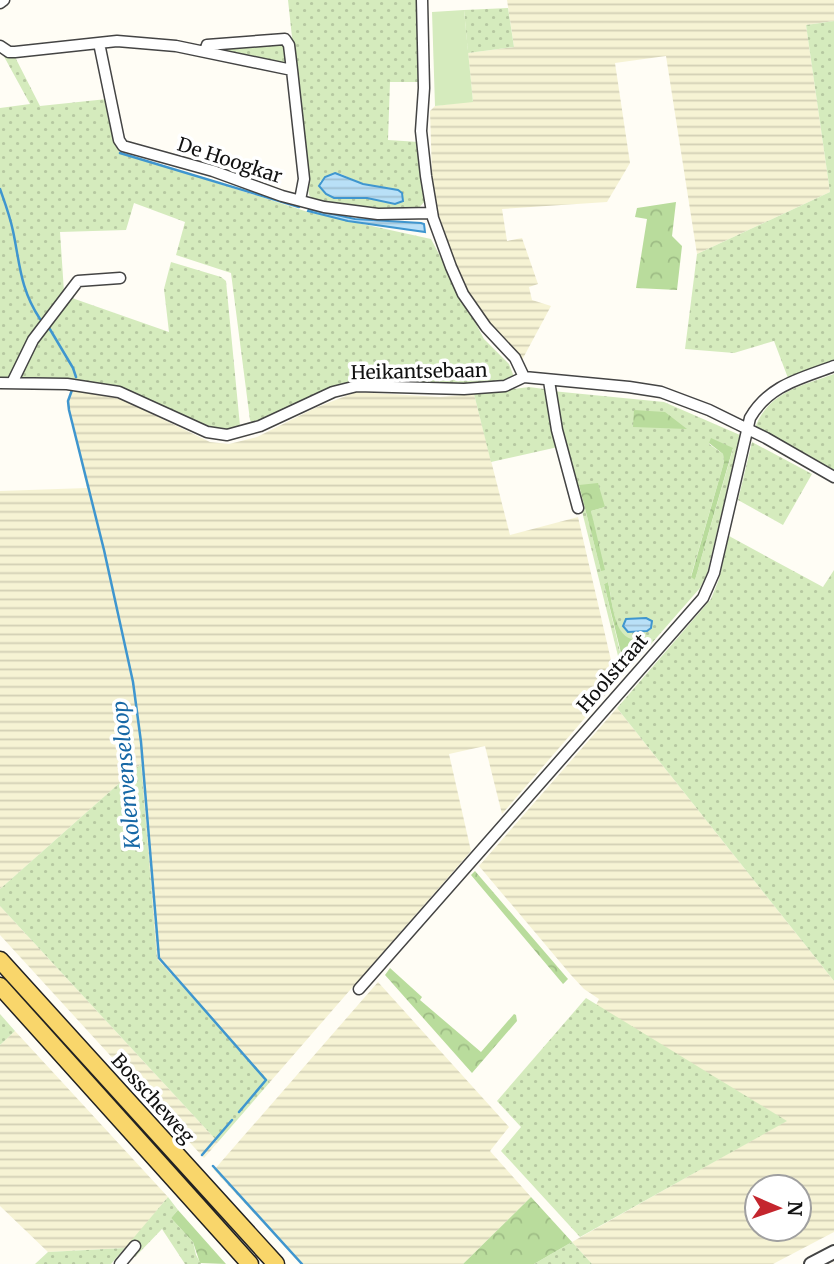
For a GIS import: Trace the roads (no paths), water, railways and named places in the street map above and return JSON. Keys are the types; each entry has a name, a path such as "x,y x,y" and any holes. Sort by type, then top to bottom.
{"main road":[{"name":"Bosscheweg","path":"0,960 276,1264"},
{"name":"Bosscheweg","path":"0,986 250,1264"}],"street":[{"path":"0,4 4,0"},
{"path":"422,0 424,88 421,131 432,213 463,294 486,327 515,358 524,377"},
{"path":"205,51 207,45 285,38 289,44 304,179 300,200"},
{"path":"0,46 9,52 15,52 117,41 176,46 292,70"},
{"name":"De Hoogkar","path":"99,43 119,140 123,146 213,171 300,200 358,212 391,215 432,213"},
{"path":"12,383 33,340 78,281 120,278"},
{"name":"Hoolstraat","path":"359,989 703,597 714,573 750,418 756,408 767,394 834,366"},
{"name":"Heikantsebaan","path":"0,383 67,384 119,392 199,429 228,435 260,426 348,387 464,389 505,386 524,377 629,387 661,392 692,403 748,429 834,477"},
{"path":"549,381 557,430 578,508"},
{"path":"120,1264 135,1246"},
{"path":"811,1264 834,1252"}],"water":[{"path":"335,173 363,184 398,190 402,193 403,201 395,204 367,198 334,198 319,186 325,177"},
{"path":"309,209 355,219 421,223 424,224 425,232 348,221 308,211"},
{"path":"646,618 652,621 651,628 647,631 628,632 623,626 626,619"}],"waterway":[{"path":"120,153 299,207"},
{"name":"Kolenvenseloop","path":"0,189 12,225 28,297 40,319"},
{"name":"Kolenvenseloop","path":"48,326 76,377"},
{"name":"Kolenvenseloop","path":"72,390 68,401 69,410 133,682 141,742 159,958 266,1080 239,1112"},
{"name":"Kolenvenseloop","path":"202,1155 232,1120"},
{"name":"Kolenvenseloop","path":"213,1166 302,1264"}]}
